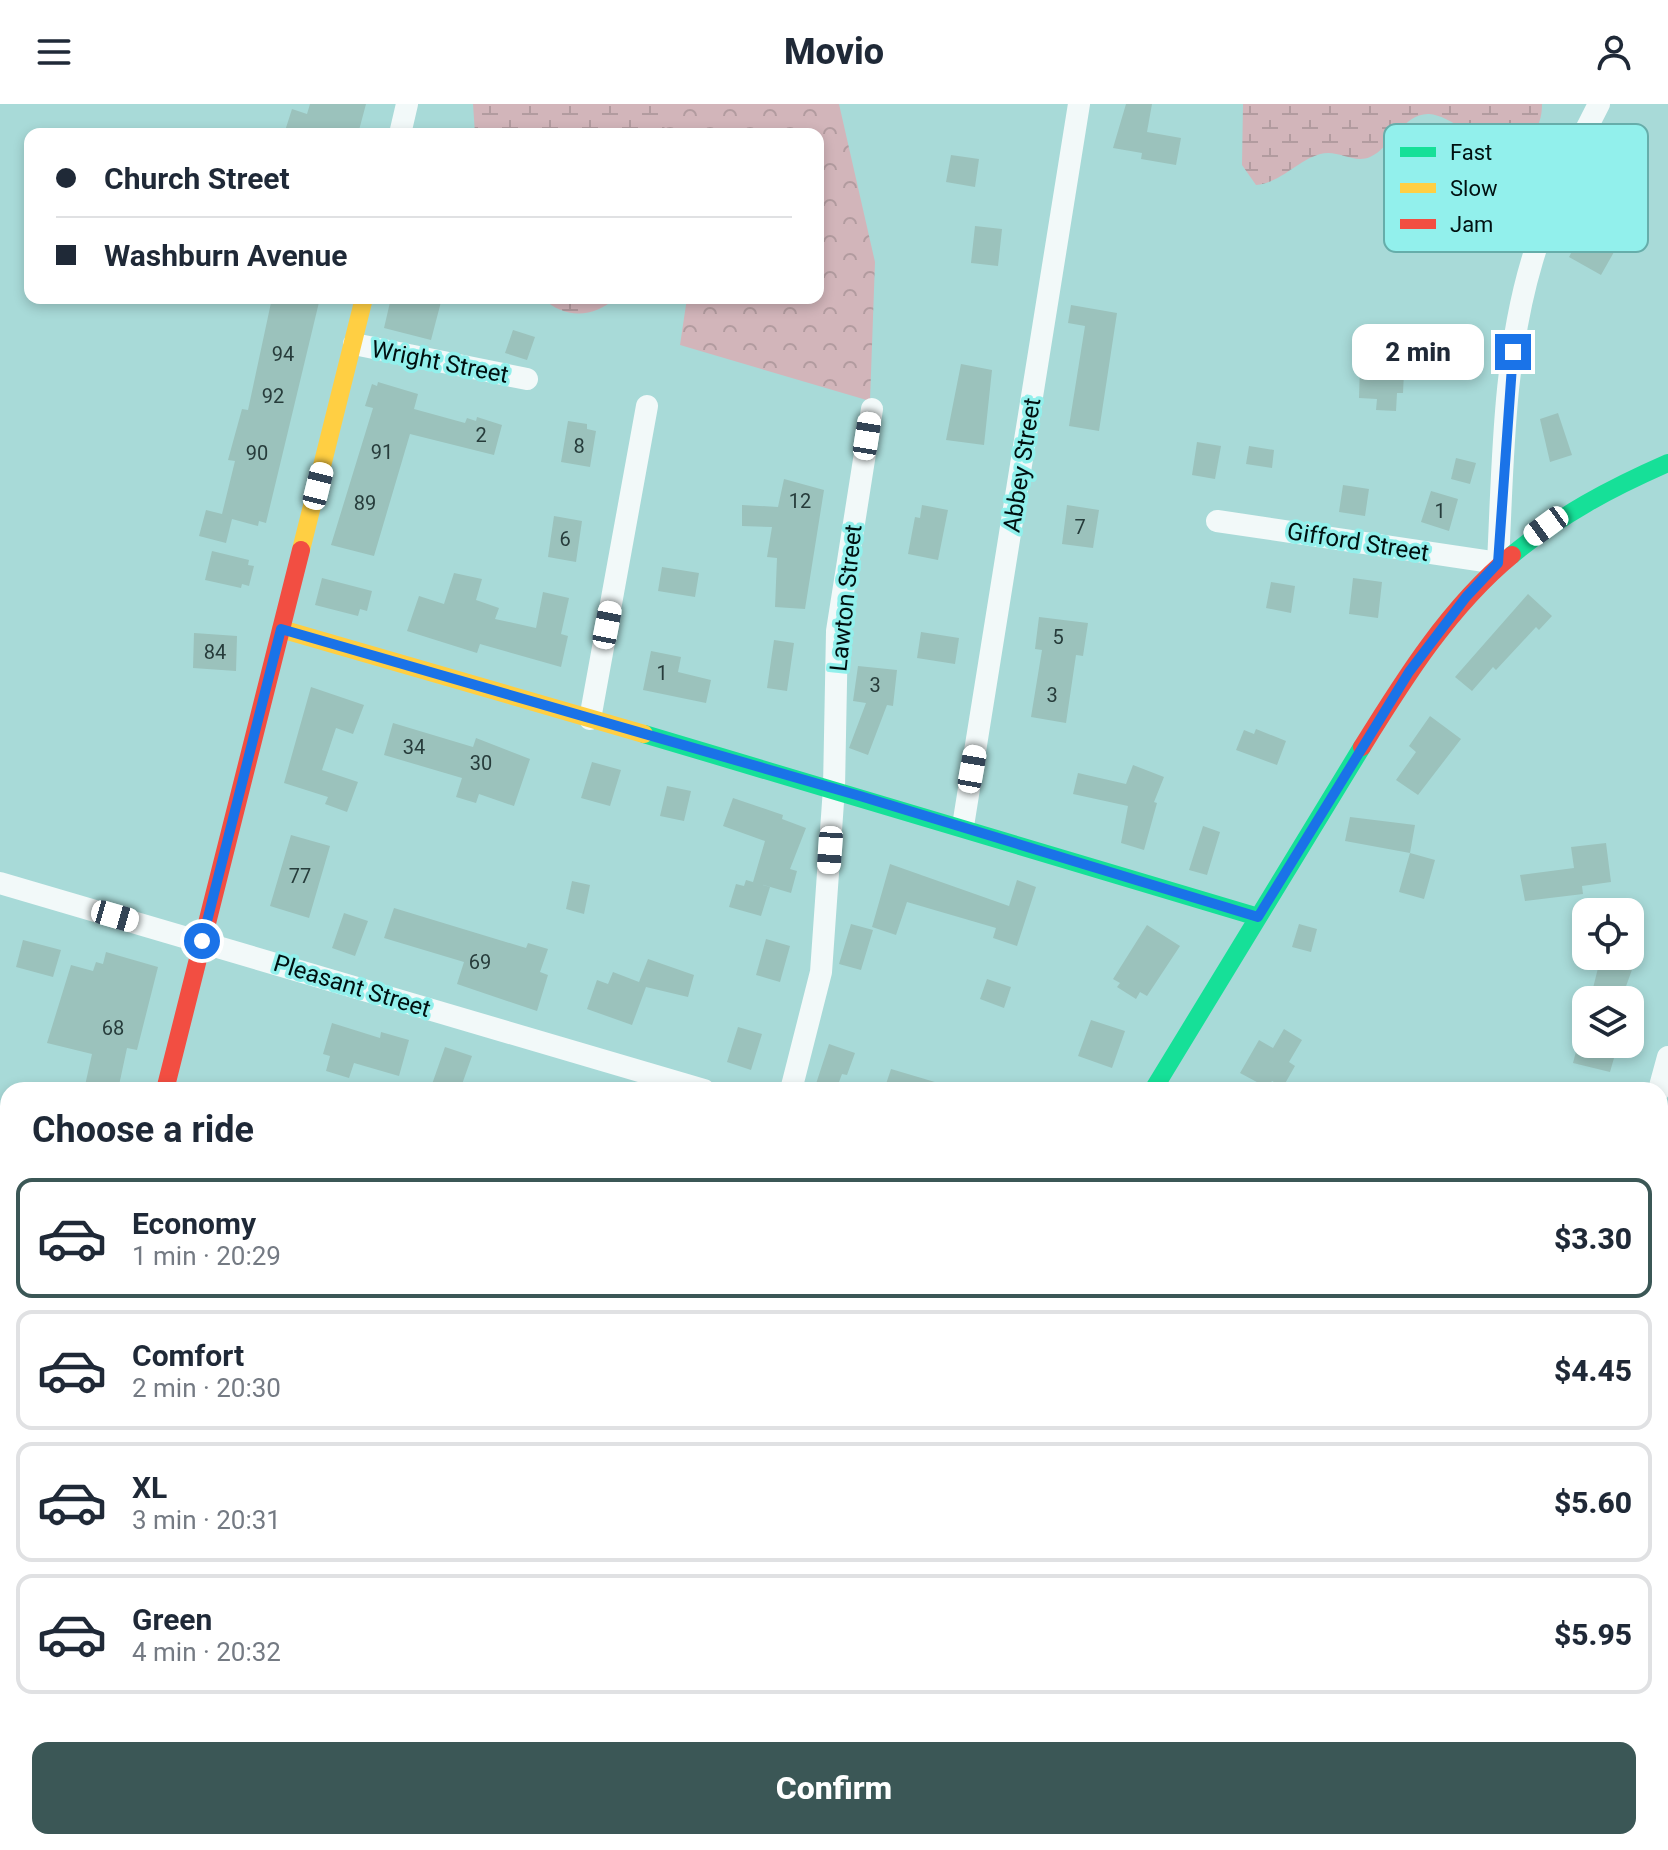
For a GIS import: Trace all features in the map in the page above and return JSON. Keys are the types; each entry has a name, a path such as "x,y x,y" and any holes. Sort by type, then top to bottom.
{"street":[{"path":"401,128 407,104"},
{"name":"Abbey Street","path":"963,826 1079,104"},
{"path":"1590,124 1599,104"},
{"path":"1498,563 1508,397 1523,297 1536,252"},
{"path":"167,1082 363,304"},
{"name":"Wright Street","path":"354,344 527,379"},
{"path":"590,719 647,406"},
{"name":"Lawton Street","path":"793,1082 821,972 834,788 837,631 872,409"},
{"path":"1158,1082 1409,672 1466,597 1498,563 1572,509 1668,463"},
{"name":"Gifford Street","path":"1217,521 1498,563"},
{"path":"281,629 963,826 1258,917"},
{"name":"Pleasant Street","path":"0,883 677,1082"},
{"path":"1661,1082 1668,1057"}],"green space":[{"path":"473,104 684,104 676,128 475,128"},
{"path":"659,104 839,104 875,262 870,401 680,345 686,304 824,304 824,128 665,128"},
{"path":"1243,104 1542,104 1538,124 1455,124 1429,114 1420,115 1405,124 1384,124 1384,146 1370,157 1360,159 1333,153 1319,155 1266,183 1256,185 1242,165"},
{"path":"608,304 579,313 569,313 551,305"}],"building":[{"path":"310,104 366,104 360,128 286,128 292,109 307,114"},
{"path":"1126,104 1152,104 1147,132 1181,138 1176,165 1141,159 1142,153 1113,148"},
{"path":"951,155 979,159 975,187 946,182"},
{"path":"975,226 1002,229 998,266 971,263"},
{"path":"1572,252 1614,252 1601,275 1569,257"},
{"path":"271,304 319,304 266,523 259,521 258,526 232,519 226,543 199,536 206,510 222,514 235,461 228,460 242,409 248,410"},
{"path":"390,304 440,304 431,340 384,328"},
{"path":"1071,305 1117,313 1099,431 1069,426 1085,326 1068,323"},
{"path":"513,330 535,337 527,360 505,353"},
{"path":"961,364 992,370 984,445 946,440"},
{"path":"1360,364 1378,364 1378,372 1404,372 1403,393 1397,393 1396,411 1376,410 1377,399 1359,398"},
{"path":"378,382 418,394 414,409 465,423 467,418 476,421 477,417 502,425 494,455 410,434 374,556 331,545 373,408 365,406 372,384 377,386"},
{"path":"1558,413 1572,455 1550,462 1540,419"},
{"path":"568,421 587,424 587,429 596,431 590,467 561,462"},
{"path":"1197,442 1221,446 1215,479 1192,475"},
{"path":"1249,446 1274,450 1272,468 1246,464"},
{"path":"1456,458 1476,463 1470,484 1451,479"},
{"path":"784,479 824,490 805,609 775,607 777,558 767,557 772,527 742,526 742,505 778,507"},
{"path":"1343,485 1369,489 1365,516 1339,512"},
{"path":"1431,491 1458,499 1449,531 1421,522"},
{"path":"922,505 948,510 938,560 908,554 915,517 920,518"},
{"path":"1067,505 1099,510 1093,548 1062,544"},
{"path":"554,516 582,521 576,562 548,557"},
{"path":"212,551 249,560 248,565 254,566 249,586 242,584 241,588 205,580"},
{"path":"662,567 699,573 695,597 658,591"},
{"path":"454,573 482,579 476,600 499,608 495,619 536,628 543,592 569,598 561,634 568,636 561,667 480,644 477,653 407,631 419,596 444,604"},
{"path":"322,578 372,591 367,611 360,609 358,616 315,605"},
{"path":"1353,578 1382,582 1378,618 1349,614"},
{"path":"1271,582 1295,586 1291,613 1266,608"},
{"path":"1528,594 1552,616 1539,630 1536,627 1496,670 1493,667 1472,691 1455,677"},
{"path":"1039,617 1088,623 1083,656 1076,655 1066,723 1031,717 1042,650 1035,649"},
{"path":"921,632 959,638 955,664 917,658"},
{"path":"194,633 237,636 236,671 193,668"},
{"path":"774,640 794,643 787,691 767,688"},
{"path":"651,651 681,657 678,672 711,680 706,703 643,690"},
{"path":"858,666 897,670 893,706 887,705 868,755 849,748 866,703 853,701"},
{"path":"311,687 364,705 353,734 336,728 322,770 358,782 347,812 325,804 328,797 284,783"},
{"path":"1430,716 1461,739 1418,795 1396,780 1416,752 1409,746"},
{"path":"393,723 473,747 476,738 530,759 514,806 479,794 476,803 456,797 462,778 384,755"},
{"path":"1256,729 1286,741 1277,765 1236,750 1244,730 1254,734"},
{"path":"592,762 621,770 610,806 581,798"},
{"path":"1133,765 1164,777 1154,802 1157,803 1144,850 1121,843 1128,806 1073,794 1078,773 1126,784"},
{"path":"667,786 691,791 684,821 660,816"},
{"path":"733,798 783,815 782,819 806,828 790,869 797,871 791,893 753,882 765,841 723,826"},
{"path":"1350,817 1415,825 1410,853 1345,841"},
{"path":"1203,826 1220,832 1207,875 1189,870"},
{"path":"291,835 330,846 309,918 270,906"},
{"path":"1606,843 1611,882 1582,886 1583,894 1525,901 1520,875 1574,868 1571,847"},
{"path":"1410,853 1435,860 1424,899 1399,892"},
{"path":"890,864 1009,906 1017,880 1036,887 1017,946 993,938 996,928 907,902 896,935 872,927"},
{"path":"746,880 770,887 761,916 729,907 736,884 744,886"},
{"path":"572,881 590,885 584,914 566,909"},
{"path":"394,908 526,948 528,943 548,949 540,972 548,975 537,1011 457,984 464,962 384,938"},
{"path":"344,913 368,921 355,956 332,948"},
{"path":"851,924 873,930 861,970 839,964"},
{"path":"1299,924 1317,929 1311,952 1292,947"},
{"path":"1147,925 1180,946 1147,996 1140,992 1136,999 1117,987 1120,983 1113,979"},
{"path":"766,939 790,946 780,982 756,975"},
{"path":"23,940 61,950 53,977 16,967"},
{"path":"106,952 158,967 137,1050 127,1048 120,1082 86,1082 92,1054 47,1043 71,965 93,971 96,962 103,964"},
{"path":"648,959 694,975 688,997 646,987 632,1025 587,1009 597,980 608,984 613,972 639,982"},
{"path":"1598,970 1632,970 1626,986 1594,986"},
{"path":"987,979 1011,987 1004,1008 980,999"},
{"path":"1091,1020 1125,1031 1112,1068 1078,1056"},
{"path":"332,1023 380,1038 381,1032 409,1040 399,1076 354,1063 349,1078 326,1071 330,1056 323,1054"},
{"path":"738,1027 762,1034 751,1070 727,1062"},
{"path":"1284,1029 1302,1040 1289,1062 1295,1066 1286,1082 1257,1082 1240,1073 1259,1040 1273,1048"},
{"path":"829,1044 855,1053 847,1075 842,1074 839,1082 817,1082"},
{"path":"445,1047 472,1056 463,1082 433,1082"},
{"path":"1574,1058 1614,1058 1610,1072 1573,1063"},
{"path":"891,1069 935,1082 887,1082"}],"traffic: fast":[{"path":"1512,555 1587,503 1668,463"},
{"path":"644,734 1258,917"},
{"path":"1158,1082 1362,747"}],"traffic: slow":[{"path":"301,550 362,304"},
{"path":"281,629 644,734"}],"traffic: jam":[{"path":"167,1082 301,550"},
{"path":"1362,747 1429,645 1468,597 1512,555"}],"route":[{"path":"202,941 281,629 963,826 1258,917 1409,672 1466,597 1498,563 1513,352"}]}
